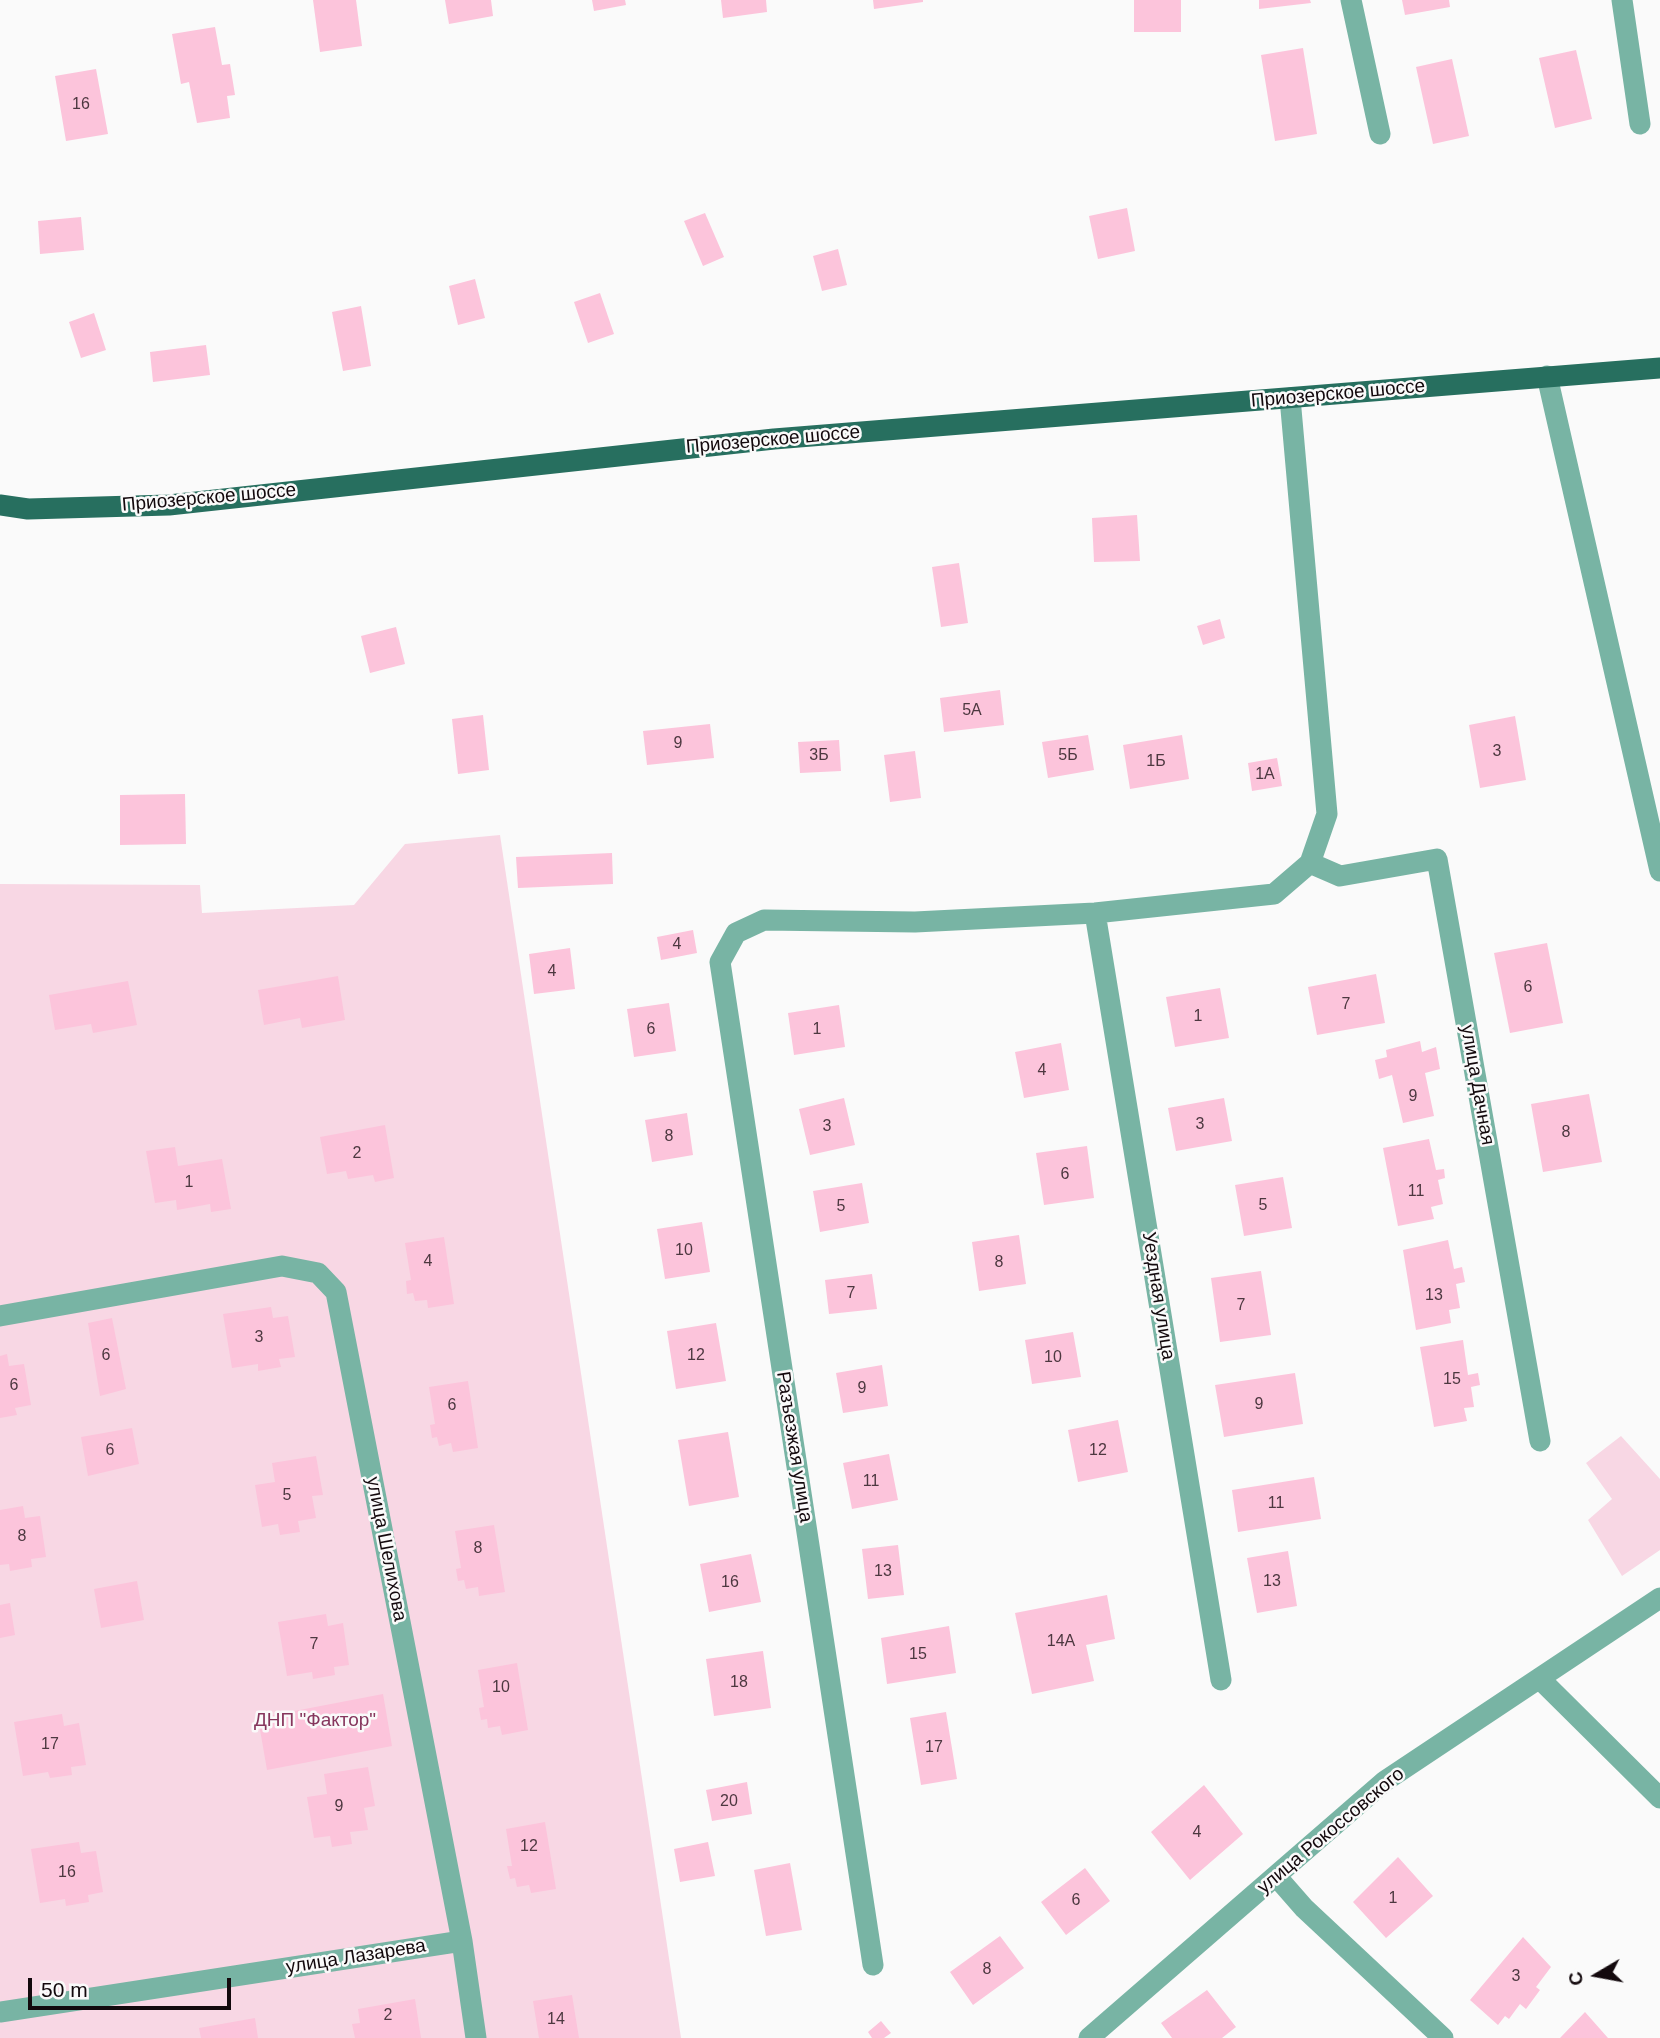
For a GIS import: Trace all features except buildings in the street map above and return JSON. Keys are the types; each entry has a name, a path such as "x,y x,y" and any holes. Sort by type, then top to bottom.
{"main road":[{"name":"Приозерское шоссе","path":"0,505 29,509 169,505 774,439 1660,368"}],"street":[{"path":"1352,0 1380,135"},
{"path":"1622,0 1640,124"},
{"path":"1547,376 1660,871"},
{"path":"1095,913 1275,894 1310,863 1327,814 1290,398"},
{"name":"улица Дачная","path":"1310,863 1340,876 1437,859 1540,1441"},
{"name":"Разъезжая улица","path":"873,1965 720,962 736,933 764,920 915,922 1095,913"},
{"name":"Уездная улица","path":"1095,913 1221,1679"},
{"name":"улица Шелихова","path":"0,1316 282,1266 318,1273 336,1292 462,1941 476,2038"},
{"name":"улица Рокоссовского","path":"1089,2038 1385,1781 1541,1680 1660,1598"},
{"path":"1541,1680 1660,1798"},
{"path":"1276,1876 1304,1908 1443,2038"},
{"name":"улица Лазарева","path":"1,2006 462,1941"}],"green space":[{"name":"ДНП \"Фактор\"","path":"500,835 681,2038 0,2038 0,884 200,885 202,913 354,905 405,844"},
{"path":"1621,1436 1660,1479 1660,1550 1622,1576 1588,1520 1612,1499 1586,1463"}]}
